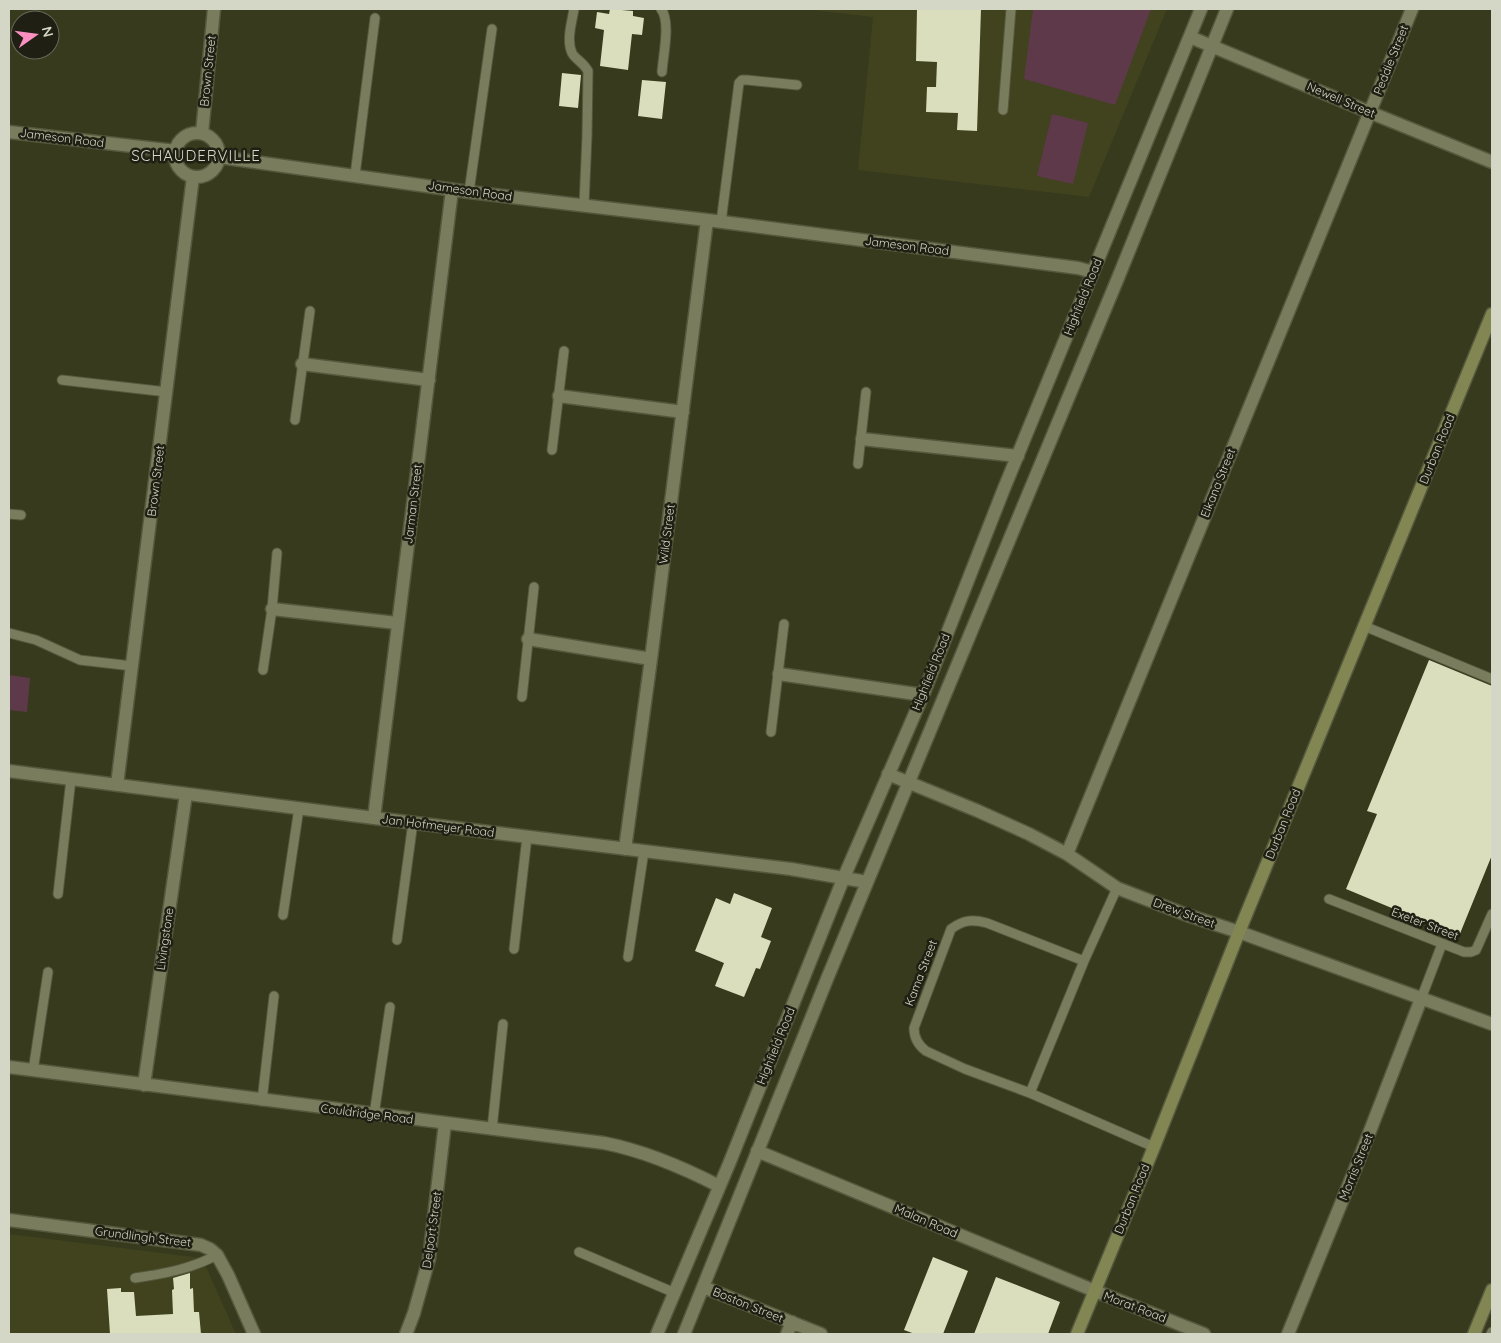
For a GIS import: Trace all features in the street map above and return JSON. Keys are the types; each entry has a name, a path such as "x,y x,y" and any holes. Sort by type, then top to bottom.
{"street":[{"name":"Brown Street","path":"202,133 214,9"},
{"name":"Highfield Road","path":"657,1334 844,877 923,695 1003,491 1201,9"},
{"name":"Highfield Road","path":"684,1334 867,882 1118,278 1227,9"},
{"name":"Peddie Street","path":"1369,112 1412,9"},
{"name":"Newell Street","path":"1190,37 1492,162"},
{"name":"Elkana Street","path":"1066,854 1369,112"},
{"name":"Jameson Road","path":"9,132 176,151"},
{"path":"202,133 208,135 217,144 218,164 207,175 193,177 187,174 178,164 175,158 176,151 178,144 188,135 202,133"},
{"name":"Jameson Road","path":"219,157 452,190 707,220 1068,267 1092,272"},
{"name":"Brown Street","path":"117,784 193,177"},
{"name":"Jarman Street","path":"374,818 452,190"},
{"name":"Wild Street","path":"625,849 707,220"},
{"name":"Durban Road","path":"1077,1334 1154,1147 1239,932 1492,315"},
{"path":"302,364 429,380"},
{"path":"558,396 683,412"},
{"path":"862,438 1018,456"},
{"path":"272,609 398,624"},
{"path":"528,639 651,658"},
{"path":"779,674 923,695"},
{"name":"Jan Hofmeyer Road","path":"9,770 844,877 867,882"},
{"name":"Drew Street","path":"888,774 1028,834 1066,854 1117,888 1187,915 1492,1024"},
{"name":"Livingstone","path":"144,1085 186,794"},
{"name":"Morris Street","path":"1288,1334 1358,1162 1421,999"},
{"name":"Couldridge Road","path":"9,1068 621,1146 662,1159 719,1186"},
{"name":"Delport Street","path":"406,1334 429,1259 445,1123"},
{"name":"Malan Road","path":"757,1151 1095,1291"},
{"name":"Grundlingh Street","path":"9,1220 192,1243 210,1249 217,1255"},
{"path":"217,1255 254,1334"},
{"name":"Boston Street","path":"703,1287 790,1328 821,1334"},
{"path":"1474,1334 1492,1290"},
{"name":"Morat Road","path":"1095,1291 1204,1334"}],"lane":[{"path":"574,9 570,42 572,53 584,64 588,71 584,206"},
{"path":"661,9 666,22 662,72"},
{"path":"1003,110 1011,9"},
{"path":"355,175 375,18"},
{"path":"469,192 492,29"},
{"path":"722,222 739,83 742,80 747,80 797,85"},
{"path":"295,420 310,311"},
{"path":"552,450 564,351"},
{"path":"62,380 167,392"},
{"path":"858,464 866,392"},
{"path":"9,514 21,515"},
{"path":"263,670 272,609 277,553"},
{"path":"522,697 534,588"},
{"path":"771,732 784,624"},
{"path":"1364,626 1492,679"},
{"path":"9,633 36,640 80,660 132,666"},
{"path":"58,894 71,779"},
{"path":"283,915 299,808"},
{"path":"398,940 413,822"},
{"path":"514,949 527,837"},
{"path":"628,957 644,851"},
{"path":"1030,1093 1084,961 1117,888"},
{"name":"Exeter Street","path":"1328,899 1464,952 1476,950 1492,914"},
{"name":"Kama Street","path":"1084,961 980,921 966,920 951,929 914,1028 914,1035 917,1042 926,1051 957,1066 1030,1093 1154,1147"},
{"path":"1421,999 1442,944"},
{"path":"33,1071 48,972"},
{"path":"262,1101 274,996"},
{"path":"374,1115 390,1006"},
{"path":"492,1129 503,1024"},
{"path":"579,1252 674,1293"},
{"path":"135,1278 163,1274 197,1265 217,1255"}],"shaded area":[{"path":"805,9 1167,9 1089,197 858,170 873,17"},
{"path":"1033,9 1151,9 1115,105 1024,79"},
{"path":"1052,114 1088,123 1073,184 1037,176"},
{"path":"9,675 30,678 27,712 9,710"},
{"path":"9,1234 202,1258 236,1334 9,1334"}],"building":[{"path":"610,9 633,11 633,16 644,18 642,35 632,34 628,70 600,66 604,30 595,28 597,12 609,14"},
{"path":"917,9 981,9 977,131 957,130 958,113 926,112 927,87 936,87 937,62 916,61"},
{"path":"562,73 581,75 578,108 559,106"},
{"path":"642,80 666,82 662,119 638,116"},
{"path":"1429,660 1492,686 1492,855 1459,936 1346,889 1377,814 1367,811"},
{"path":"734,893 772,908 761,937 771,941 760,969 756,968 744,997 715,986 724,963 695,951 716,898 730,904"},
{"path":"933,1257 968,1271 943,1334 915,1334 904,1330"},
{"path":"190,1273 190,1289 193,1288 194,1312 199,1312 201,1334 110,1334 107,1289 121,1288 121,1292 134,1292 136,1316 173,1314 173,1278"},
{"path":"996,1277 1060,1302 1048,1334 974,1334"}],"district":[{"name":"SCHAUDERVILLE","path":"196,156"}]}
